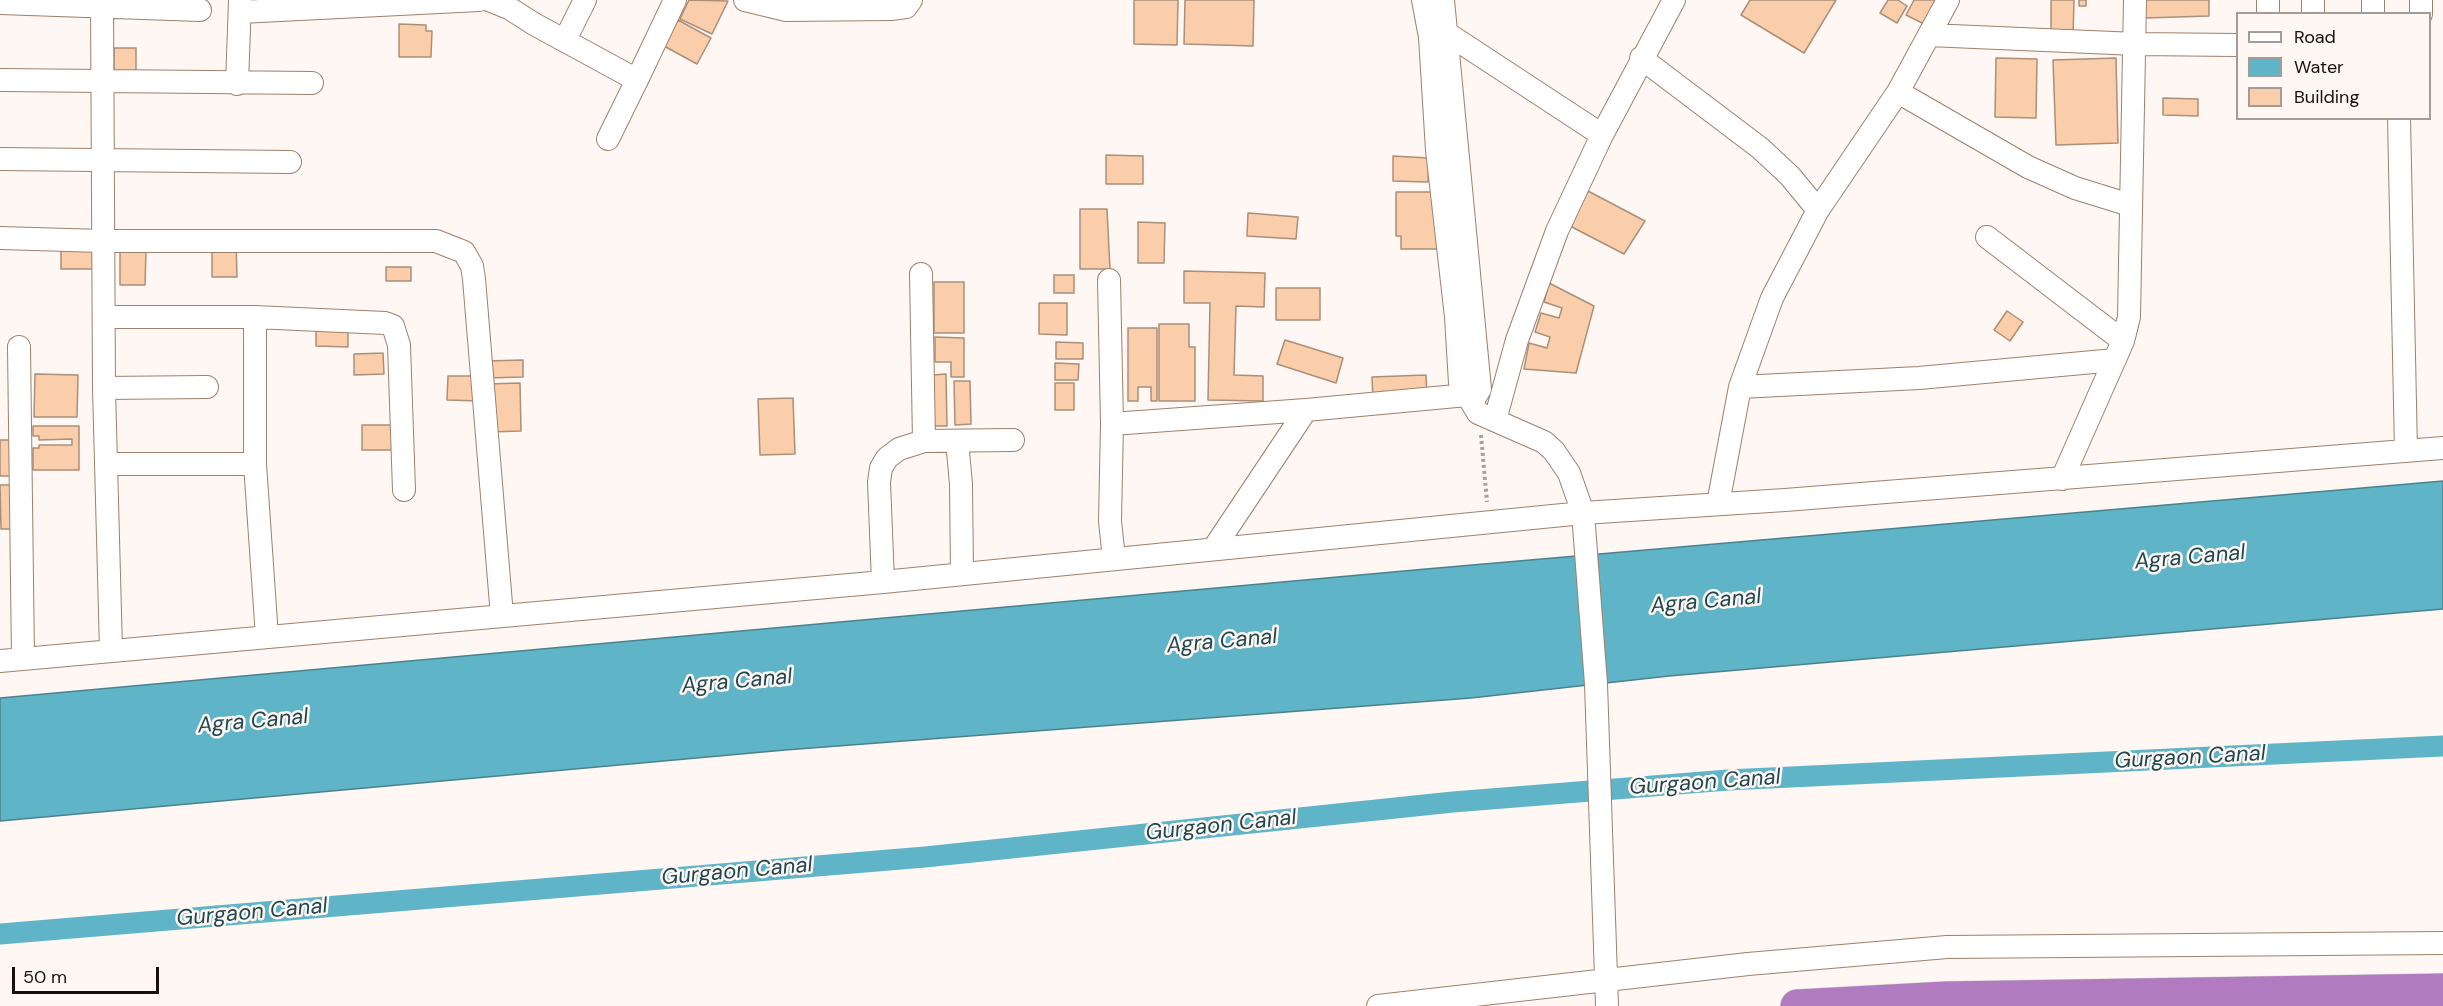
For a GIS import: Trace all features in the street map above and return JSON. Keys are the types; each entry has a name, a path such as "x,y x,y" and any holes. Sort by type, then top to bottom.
{"highway":[{"path":"1797,1006 1958,998 2443,990"}],"street":[{"path":"237,84 240,6 479,0"},
{"path":"489,0 509,8 637,80"},
{"path":"566,40 585,0"},
{"path":"608,139 675,0"},
{"path":"745,0 786,10 898,8 906,7 911,0"},
{"path":"1478,408 1602,135 1641,58 1674,0"},
{"path":"1718,504 1740,387 1772,298 1818,210 1898,92 1948,0"},
{"path":"2062,479 2119,350 2129,318 2136,0"},
{"path":"0,3 102,4 200,10"},
{"path":"102,4 104,388 111,650"},
{"path":"1434,5 1448,34 1480,389 1478,408"},
{"path":"1434,5 1430,37 1437,150 1456,317 1460,382 1478,408"},
{"path":"1448,34 1602,135"},
{"path":"1929,35 2136,44 2236,45"},
{"path":"1641,58 1760,148 1790,177 1818,210"},
{"path":"0,80 312,83"},
{"path":"1898,92 2028,167 2075,188 2130,205"},
{"path":"2399,120 2406,451"},
{"path":"0,159 290,162"},
{"path":"1987,237 2119,350"},
{"path":"0,238 102,241 436,241 464,252 472,266 474,279 502,616"},
{"path":"921,274 924,441"},
{"path":"1109,279 1112,424 1110,521 1114,559"},
{"path":"105,318 255,317 385,323 393,326 399,345 404,490"},
{"path":"255,317 255,464 267,637"},
{"path":"19,347 23,658"},
{"path":"1740,387 1919,378 2119,350"},
{"path":"104,388 207,387"},
{"path":"1112,424 1306,410 1478,408 1544,442 1554,451 1569,473 1583,513 1600,756 1607,1006"},
{"path":"1214,548 1306,410"},
{"path":"883,582 879,498 881,468 887,458 899,449 924,441 1013,440"},
{"path":"957,441 961,484 962,574"},
{"path":"0,661 883,582 1583,513 2062,479 2443,448"},
{"path":"106,464 255,464"},
{"path":"1378,1006 1748,964 1947,947 2443,943"}],"path":[{"path":"1478,408 1489,522"}],"water":[{"name":"Agra Canal","path":"2443,481 2443,609 1669,676 1471,698 785,750 0,821 0,698 1426,569"}],"building":[{"path":"689,0 728,1 712,34 680,19"},
{"path":"1134,0 1178,0 1177,45 1134,44"},
{"path":"1185,0 1254,0 1253,46 1184,44"},
{"path":"1750,0 1836,0 1804,53 1741,15"},
{"path":"1888,0 1898,0 1907,6 1897,23 1880,13"},
{"path":"1914,0 1942,0 1928,26 1906,15"},
{"path":"2051,0 2074,0 2073,36 2051,36"},
{"path":"2079,0 2086,0 2086,6 2079,6"},
{"path":"2144,0 2209,0 2209,16 2145,18"},
{"path":"678,20 711,38 697,64 664,46"},
{"path":"399,24 426,25 426,31 432,31 431,57 399,57"},
{"path":"114,48 136,48 136,75 114,75"},
{"path":"1996,58 2037,59 2036,118 1995,117"},
{"path":"2116,58 2118,143 2056,145 2053,60"},
{"path":"2163,98 2198,99 2198,116 2163,115"},
{"path":"1106,155 1143,156 1143,184 1106,184"},
{"path":"1393,156 1429,158 1428,182 1393,181"},
{"path":"1588,191 1645,221 1624,254 1570,226"},
{"path":"1396,192 1437,192 1437,249 1401,249 1401,236 1396,236"},
{"path":"1080,209 1107,209 1110,269 1080,269"},
{"path":"1248,213 1298,217 1296,239 1247,236"},
{"path":"1138,222 1165,223 1164,263 1138,263"},
{"path":"212,241 236,241 237,277 212,277"},
{"path":"61,248 98,248 98,269 61,269"},
{"path":"120,250 146,251 145,285 120,285"},
{"path":"386,267 411,267 411,281 386,281"},
{"path":"1184,271 1265,273 1264,307 1236,306 1234,375 1263,376 1263,401 1208,400 1210,303 1184,303"},
{"path":"1054,275 1074,275 1074,293 1054,293"},
{"path":"934,282 964,282 964,333 934,333"},
{"path":"1549,283 1594,306 1576,373 1524,369 1529,343 1547,348 1550,337 1535,332 1541,313 1559,318 1562,308 1544,302"},
{"path":"1276,288 1320,288 1320,320 1276,320"},
{"path":"1039,303 1067,303 1067,335 1039,334"},
{"path":"2007,311 2023,322 2010,341 1994,330"},
{"path":"1159,324 1189,324 1189,347 1195,347 1195,401 1159,401"},
{"path":"316,326 348,326 348,347 316,346"},
{"path":"1128,328 1157,328 1157,401 1151,401 1151,387 1138,387 1138,401 1128,401"},
{"path":"935,337 964,338 964,377 951,377 951,362 935,362"},
{"path":"1285,340 1343,358 1336,383 1277,364"},
{"path":"1056,342 1083,343 1083,359 1056,359"},
{"path":"383,353 384,374 354,375 354,354"},
{"path":"523,360 523,377 487,378 486,361"},
{"path":"1055,363 1079,364 1078,380 1055,380"},
{"path":"35,374 78,375 77,417 34,417"},
{"path":"946,374 947,426 934,426 933,375"},
{"path":"1426,375 1427,396 1373,399 1372,377"},
{"path":"448,376 481,376 480,401 447,400"},
{"path":"954,381 970,381 971,424 955,425"},
{"path":"520,383 521,431 488,432 487,384"},
{"path":"1055,383 1074,383 1074,410 1055,410"},
{"path":"793,398 795,454 760,455 758,399"},
{"path":"362,425 395,425 395,450 362,450"},
{"path":"33,426 79,426 79,470 33,470 33,448 39,448 39,445 72,445 72,439 39,440 39,436 33,436"},
{"path":"0,440 13,440 12,476 0,476"},
{"path":"0,485 16,485 16,529 1,529"}],"waterway":[{"name":"Gurgaon Canal","path":"0,934 925,857 1453,802 1728,780 2443,746"}]}
